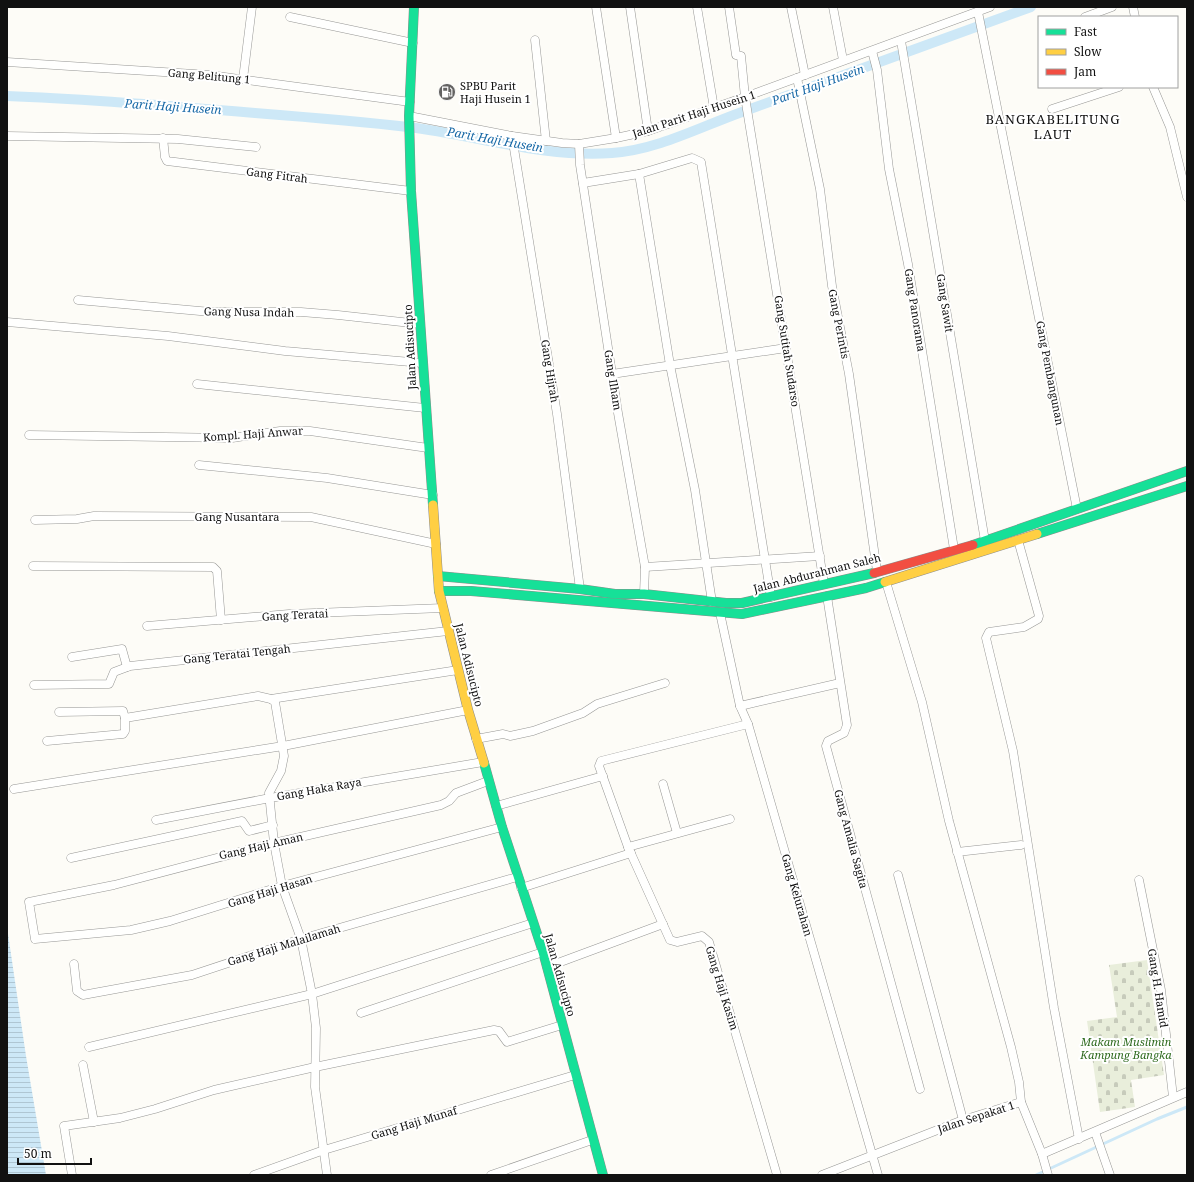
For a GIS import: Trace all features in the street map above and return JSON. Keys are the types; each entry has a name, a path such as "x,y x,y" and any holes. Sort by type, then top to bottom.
{"street":[{"path":"243,79 252,7"},
{"path":"410,117 414,7"},
{"path":"596,7 616,138"},
{"path":"630,7 648,131"},
{"path":"697,7 714,108"},
{"name":"Gang Sutitah Sudarso","path":"729,7 736,55 741,56 746,100 824,584"},
{"name":"Gang Perintis","path":"791,7 820,189 832,286 849,374 877,571"},
{"path":"833,7 843,60"},
{"name":"Jalan Parit Haji Husein 1","path":"410,117 512,139 546,141 580,147 648,131 714,108 746,100 843,60 901,41 990,7"},
{"path":"1088,16 1112,7"},
{"name":"Gang Pembangunan","path":"978,12 1077,509"},
{"path":"290,17 413,43"},
{"path":"535,40 546,141"},
{"name":"Gang Sawit","path":"901,41 985,541"},
{"name":"Gang Panorama","path":"872,51 876,70 889,169 908,264 954,550"},
{"name":"Gang Belitung 1","path":"7,62 184,73 243,79 410,102"},
{"path":"1052,109 1116,88"},
{"path":"1153,88 1170,126 1187,197"},
{"name":"Jalan Adisucipto","path":"410,117 411,191 439,591 448,632 476,739 517,877 543,952 592,1140 603,1175"},
{"path":"7,136 163,138 256,147"},
{"name":"Gang Fitrah","path":"163,138 164,157 167,161 411,191"},
{"name":"Gang Hijrah","path":"512,139 557,414 580,589"},
{"name":"Gang Ilham","path":"580,147 580,165 612,374 645,567 644,594"},
{"path":"583,183 639,174 692,158 700,162 733,356 771,597"},
{"path":"639,174 670,365 695,490 712,602"},
{"name":"Gang Nusa Indah","path":"78,300 211,312 301,312 420,324"},
{"path":"7,322 197,339 286,351 422,363"},
{"path":"612,374 786,348"},
{"path":"197,384 425,408"},
{"name":"Kompl. Haji Anwar","path":"29,434 224,438 280,431 310,431 428,448"},
{"path":"199,465 327,478 433,496"},
{"name":"Jalan Abdurahman Saleh","path":"438,576 580,589 615,594 644,594 712,602 742,603 848,580 985,541 1187,472"},
{"name":"Jalan Abdurahman Saleh","path":"439,591 471,591 742,614 886,582 1187,486"},
{"name":"Gang Nusantara","path":"35,520 77,519 94,516 311,517 436,544"},
{"path":"1018,540 1039,616 1038,619 1024,626 989,632 986,638 1013,751 1054,1008 1079,1139"},
{"path":"645,567 820,556"},
{"path":"901,565 905,576"},
{"path":"33,566 213,568 217,571 221,620"},
{"path":"886,582 922,702 938,778 957,852 1011,1047 1019,1082 1021,1102"},
{"path":"528,596 529,585"},
{"name":"Gang Amalia Sagita","path":"827,596 847,725 844,733 828,741 826,746 920,1088"},
{"name":"Gang Teratai","path":"147,626 289,614 443,608"},
{"name":"Gang Kelurahan","path":"720,613 740,706 748,724 878,1175"},
{"name":"Gang Teratai Tengah","path":"34,685 109,684 114,672 127,667 448,632"},
{"path":"72,657 122,649 127,667"},
{"path":"125,718 258,696 271,698 458,670"},
{"path":"476,739 503,734 510,736 533,731 583,713 597,704 665,683"},
{"path":"740,706 840,683"},
{"path":"271,698 275,702 285,745 283,765 270,790 274,843 282,886 301,939 312,994 316,1028 315,1087 327,1175"},
{"path":"47,741 123,734 126,731 123,710 59,712"},
{"path":"14,789 285,745 468,710"},
{"name":"Gang Haji Kasim","path":"748,724 601,761 599,766 604,776 629,850 662,924 672,942 702,936 709,942 778,1175"},
{"name":"Gang Haka Raya","path":"156,820 270,798 483,762"},
{"path":"496,806 604,776"},
{"name":"Gang Haji Aman","path":"35,939 29,902 114,884 274,843 441,805 449,801 456,793 488,781"},
{"path":"663,784 676,833"},
{"path":"521,888 676,833 730,819"},
{"path":"71,858 242,821 249,831 273,825"},
{"name":"Gang Haji Hasan","path":"35,939 131,930 170,921 282,886 502,827"},
{"path":"957,852 1021,845"},
{"path":"898,875 962,1120"},
{"name":"Gang Haji Malailamah","path":"74,964 77,991 86,995 192,975 301,939 517,877"},
{"name":"Gang H. Hamid","path":"1139,880 1160,990 1173,1097"},
{"path":"89,1047 312,994 533,923"},
{"path":"547,967 662,924"},
{"path":"361,1012 543,952"},
{"path":"72,1175 64,1127 155,1109 214,1090 315,1066 494,1030 500,1031 507,1042 562,1025"},
{"path":"83,1065 94,1122"},
{"name":"Gang Haji Munaf","path":"254,1175 324,1150 575,1075"},
{"path":"1042,1154 1079,1139 1096,1136 1173,1097 1187,1092"},
{"name":"Jalan Sepakat 1","path":"822,1175 840,1172 872,1156 962,1120 1021,1102 1042,1154 1048,1175"},
{"path":"1096,1136 1110,1175"},
{"path":"491,1175 592,1140"}],"green space":[{"name":"Makam Muslimin Kampung Bangka","path":"1147,960 1164,1075 1131,1080 1135,1107 1100,1112 1087,1021 1117,1017 1109,965"}],"water":[{"path":"7,927 26,1056 46,1175 7,1175"}],"waterway":[{"name":"Parit Haji Husein","path":"7,96 131,103 351,121 408,127 535,149 586,154 612,153 629,151 662,143 742,112 1031,7"},
{"path":"1036,1175 1157,1119 1187,1107"}],"traffic: fast":[{"path":"414,7 409,116 411,191 433,505"},
{"path":"973,545 1187,471"},
{"path":"1037,534 1187,486"},
{"path":"438,576 580,589 615,594 644,594 726,603 742,603 874,573"},
{"path":"439,591 471,591 742,614 866,588 885,582"},
{"path":"484,763 502,827 543,952 603,1175"}],"traffic: slow":[{"path":"433,505 439,591 468,710 484,763"},
{"path":"885,582 1037,534"}],"traffic: jam":[{"path":"874,573 973,545"}],"place":[{"name":"SPBU Parit Haji Husein 1","path":"447,92"}],"district":[{"name":"BANGKABELITUNG LAUT","path":"1053,126"}]}
